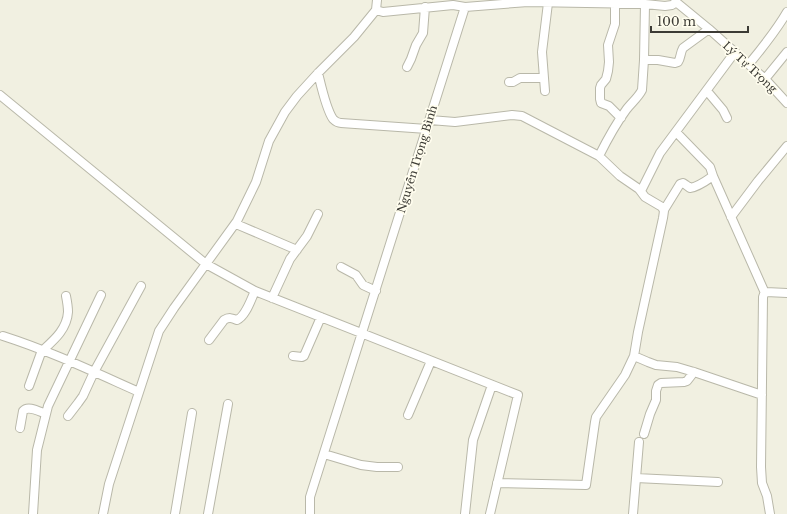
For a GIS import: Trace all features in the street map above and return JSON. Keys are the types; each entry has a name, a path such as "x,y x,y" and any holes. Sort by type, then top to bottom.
{"street":[{"path":"103,514 109,484 159,331 174,308 236,224 256,182 269,141 285,112 318,73 354,37 376,10 377,0"},
{"path":"376,10 383,12 425,7 453,5 465,7 528,1 548,3 646,4 672,6 677,1"},
{"name":"Lý Tự Trọng","path":"677,1 749,64 787,103"},
{"path":"545,91 542,45 548,3"},
{"path":"615,4 615,24 608,45 608,71 606,79 600,88 600,99 601,103 609,106 621,118"},
{"path":"599,156 631,103 641,93 646,4"},
{"path":"407,67 416,45 423,33 425,7"},
{"name":"Nguyễn Trọng Bình","path":"310,514 310,497 465,7"},
{"path":"749,64 770,38 787,12"},
{"path":"644,60 678,62 683,48 709,29"},
{"path":"641,191 660,153 735,52"},
{"path":"765,79 787,52"},
{"path":"318,73 326,104 332,118 337,122 427,129"},
{"path":"509,82 513,82 520,78 544,78"},
{"path":"707,91 723,110 727,118"},
{"path":"0,95 206,264 255,291 518,395 490,514"},
{"path":"430,120 455,122 512,115 522,116 599,156 620,176 641,191 645,197 662,207 664,210"},
{"path":"676,132 710,167 765,293 763,297 761,476 767,496 770,514"},
{"path":"731,217 787,146"},
{"path":"497,483 586,485 596,417 625,375 634,356 664,210 680,184 683,183 690,188 693,188 713,176"},
{"path":"272,298 285,268 307,236 318,214"},
{"path":"236,224 297,250"},
{"path":"342,267 356,274 364,285 376,291"},
{"path":"68,416 81,400 94,372 141,286"},
{"path":"209,340 224,320 231,318 237,320 241,318 255,291"},
{"path":"765,293 787,292"},
{"path":"33,514 37,450 48,406 101,295"},
{"path":"29,386 43,350 59,335 66,323 68,310 66,296"},
{"path":"293,356 304,356 321,317"},
{"path":"4,336 70,361 139,392"},
{"path":"634,356 656,365 677,367 762,395"},
{"path":"408,415 431,361"},
{"path":"644,434 656,400 656,391 658,386 661,383 684,382 689,379 694,372"},
{"path":"464,514 472,440 492,385"},
{"path":"208,514 228,404"},
{"path":"20,428 24,409 28,408 46,414"},
{"path":"175,514 192,412"},
{"path":"633,514 639,442"},
{"path":"324,454 377,467 398,467"},
{"path":"636,478 718,482"}]}
